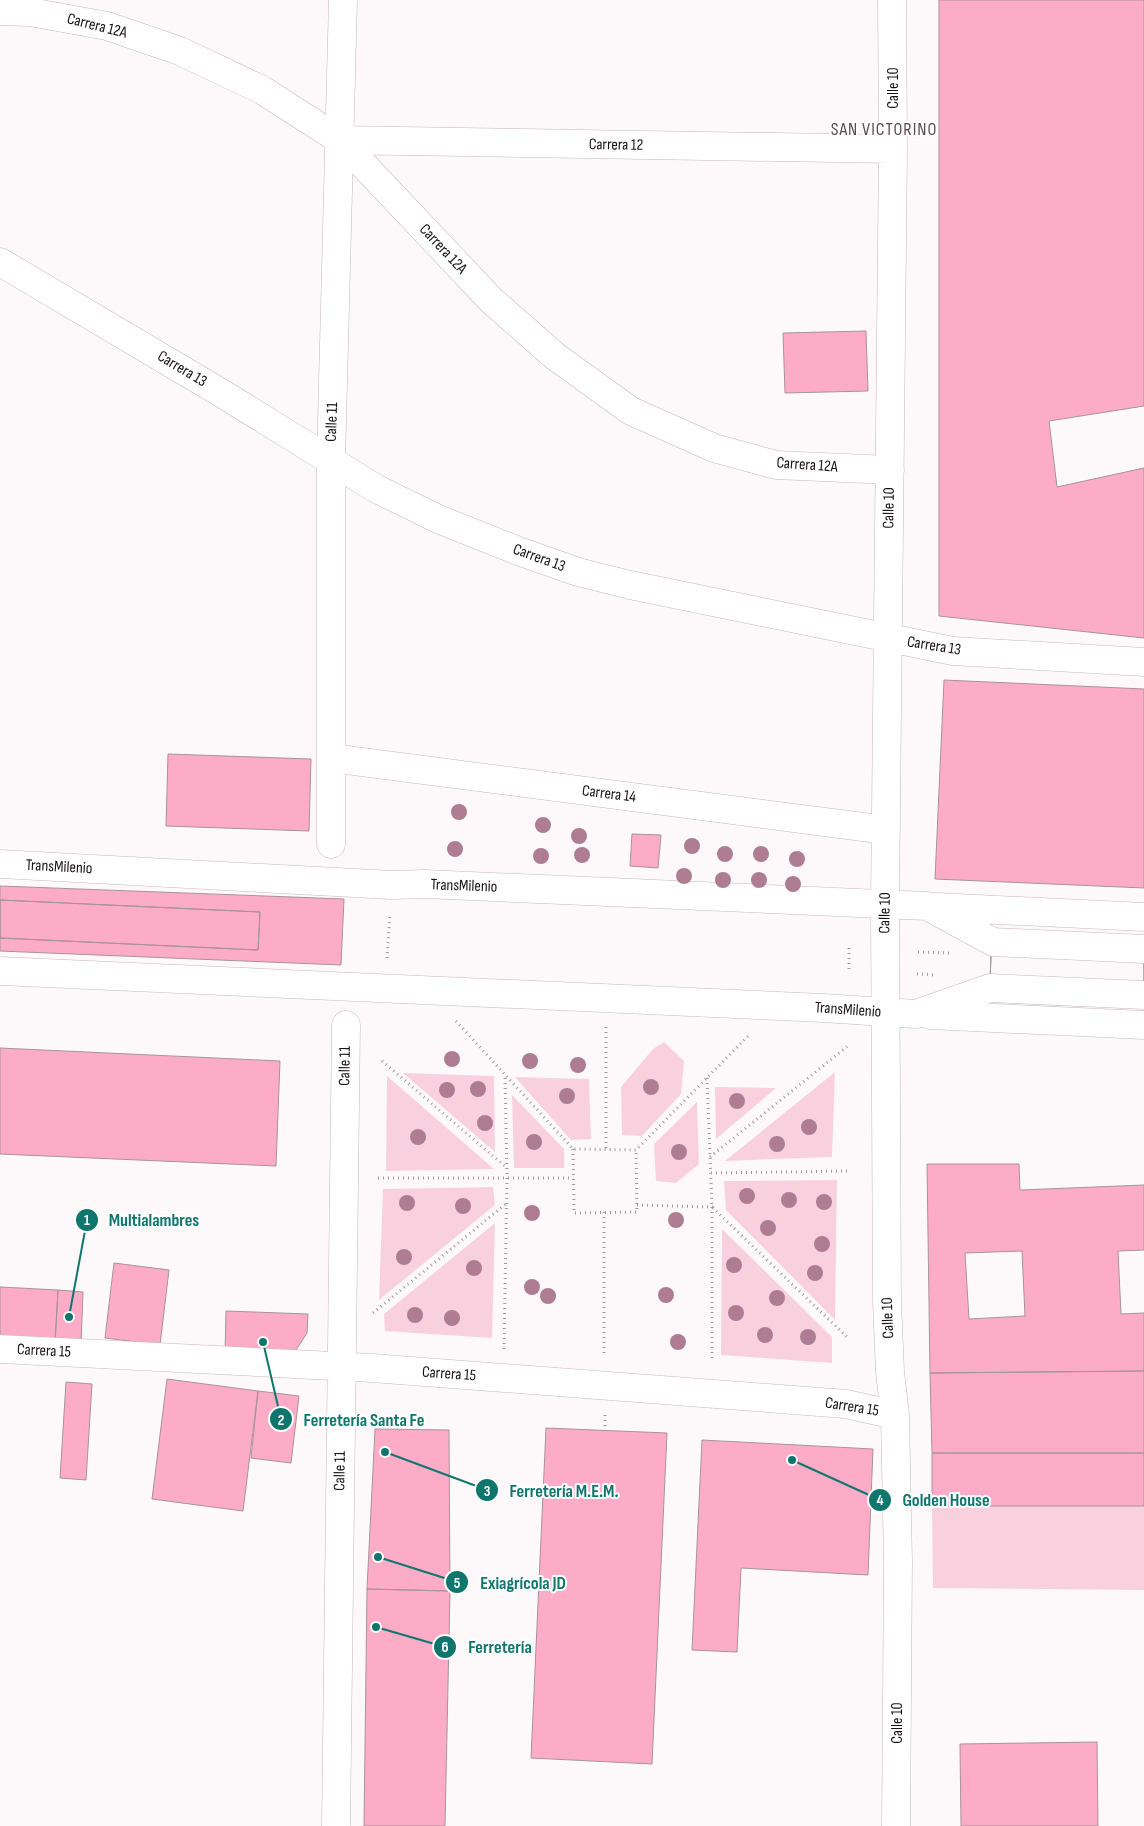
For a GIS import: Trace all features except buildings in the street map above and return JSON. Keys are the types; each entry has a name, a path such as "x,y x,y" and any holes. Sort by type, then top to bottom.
{"street":[{"name":"Calle 11","path":"331,844 331,459 343,0"},
{"name":"Calle 10","path":"892,0 893,149 885,1012 887,1301 890,1372 895,1415 898,1562 896,1826"},
{"name":"Carrera 12A","path":"0,11 30,12 107,26 180,51 262,90 340,140 491,300 556,357 631,411 714,448 776,465 890,470"},
{"name":"Carrera 12","path":"340,140 893,149"},
{"name":"Carrera 13","path":"0,262 331,459 375,488 438,520 578,572 630,585 953,650 1144,662"},
{"name":"Carrera 14","path":"331,758 886,830"},
{"name":"TransMilenio","path":"0,864 392,885 435,885 885,904 1144,917"},
{"name":"TransMilenio","path":"927,906 993,942 1144,949"},
{"name":"TransMilenio","path":"0,971 822,1008 1144,1025"},
{"name":"TransMilenio","path":"916,1014 990,988 1144,995"},
{"name":"Calle 11","path":"336,1826 346,1025"},
{"name":"Carrera 15","path":"0,1349 341,1366 846,1404 895,1415"}],"path":[{"path":"387,958 390,912"},
{"path":"849,948 850,969"},
{"path":"450,1014 573,1149 574,1213 637,1212 636,1150 754,1030"},
{"path":"606,1022 606,1149"},
{"path":"710,1157 849,1045"},
{"path":"382,1061 507,1168"},
{"path":"504,1348 507,1202 505,1075"},
{"path":"706,1078 712,1207 712,1361"},
{"path":"573,1149 636,1150"},
{"path":"711,1173 848,1171"},
{"path":"378,1178 574,1178"},
{"path":"373,1313 507,1202"},
{"path":"637,1205 712,1207 847,1336"},
{"path":"604,1212 605,1430"}],"shaded area":[{"path":"664,1042 684,1061 681,1094 642,1136 622,1135 621,1087 653,1049"},
{"path":"835,1072 832,1157 725,1161"},
{"path":"403,1073 494,1076 495,1152"},
{"path":"387,1076 494,1169 386,1171"},
{"path":"515,1077 589,1079 591,1139 571,1140"},
{"path":"715,1087 776,1088 716,1139"},
{"path":"512,1095 564,1149 564,1168 514,1168"},
{"path":"697,1102 699,1164 676,1183 656,1181 654,1144"},
{"path":"837,1180 835,1320 726,1210 724,1181"},
{"path":"493,1187 495,1205 379,1300 383,1189"},
{"path":"495,1223 492,1338 385,1331 384,1314"},
{"path":"722,1229 832,1337 832,1363 721,1355"},
{"path":"932,1506 1144,1506 1144,1590 933,1588"}],"place":[{"name":"Multialambres","path":"69,1317"},
{"name":"Ferretería Santa Fe","path":"263,1342"},
{"name":"Ferretería M.E.M.","path":"385,1452"},
{"name":"Golden House","path":"792,1460"},
{"name":"Exiagrícola JD","path":"378,1557"},
{"name":"Ferretería","path":"376,1627"}],"district":[{"name":"SAN VICTORINO","path":"884,129"}]}
